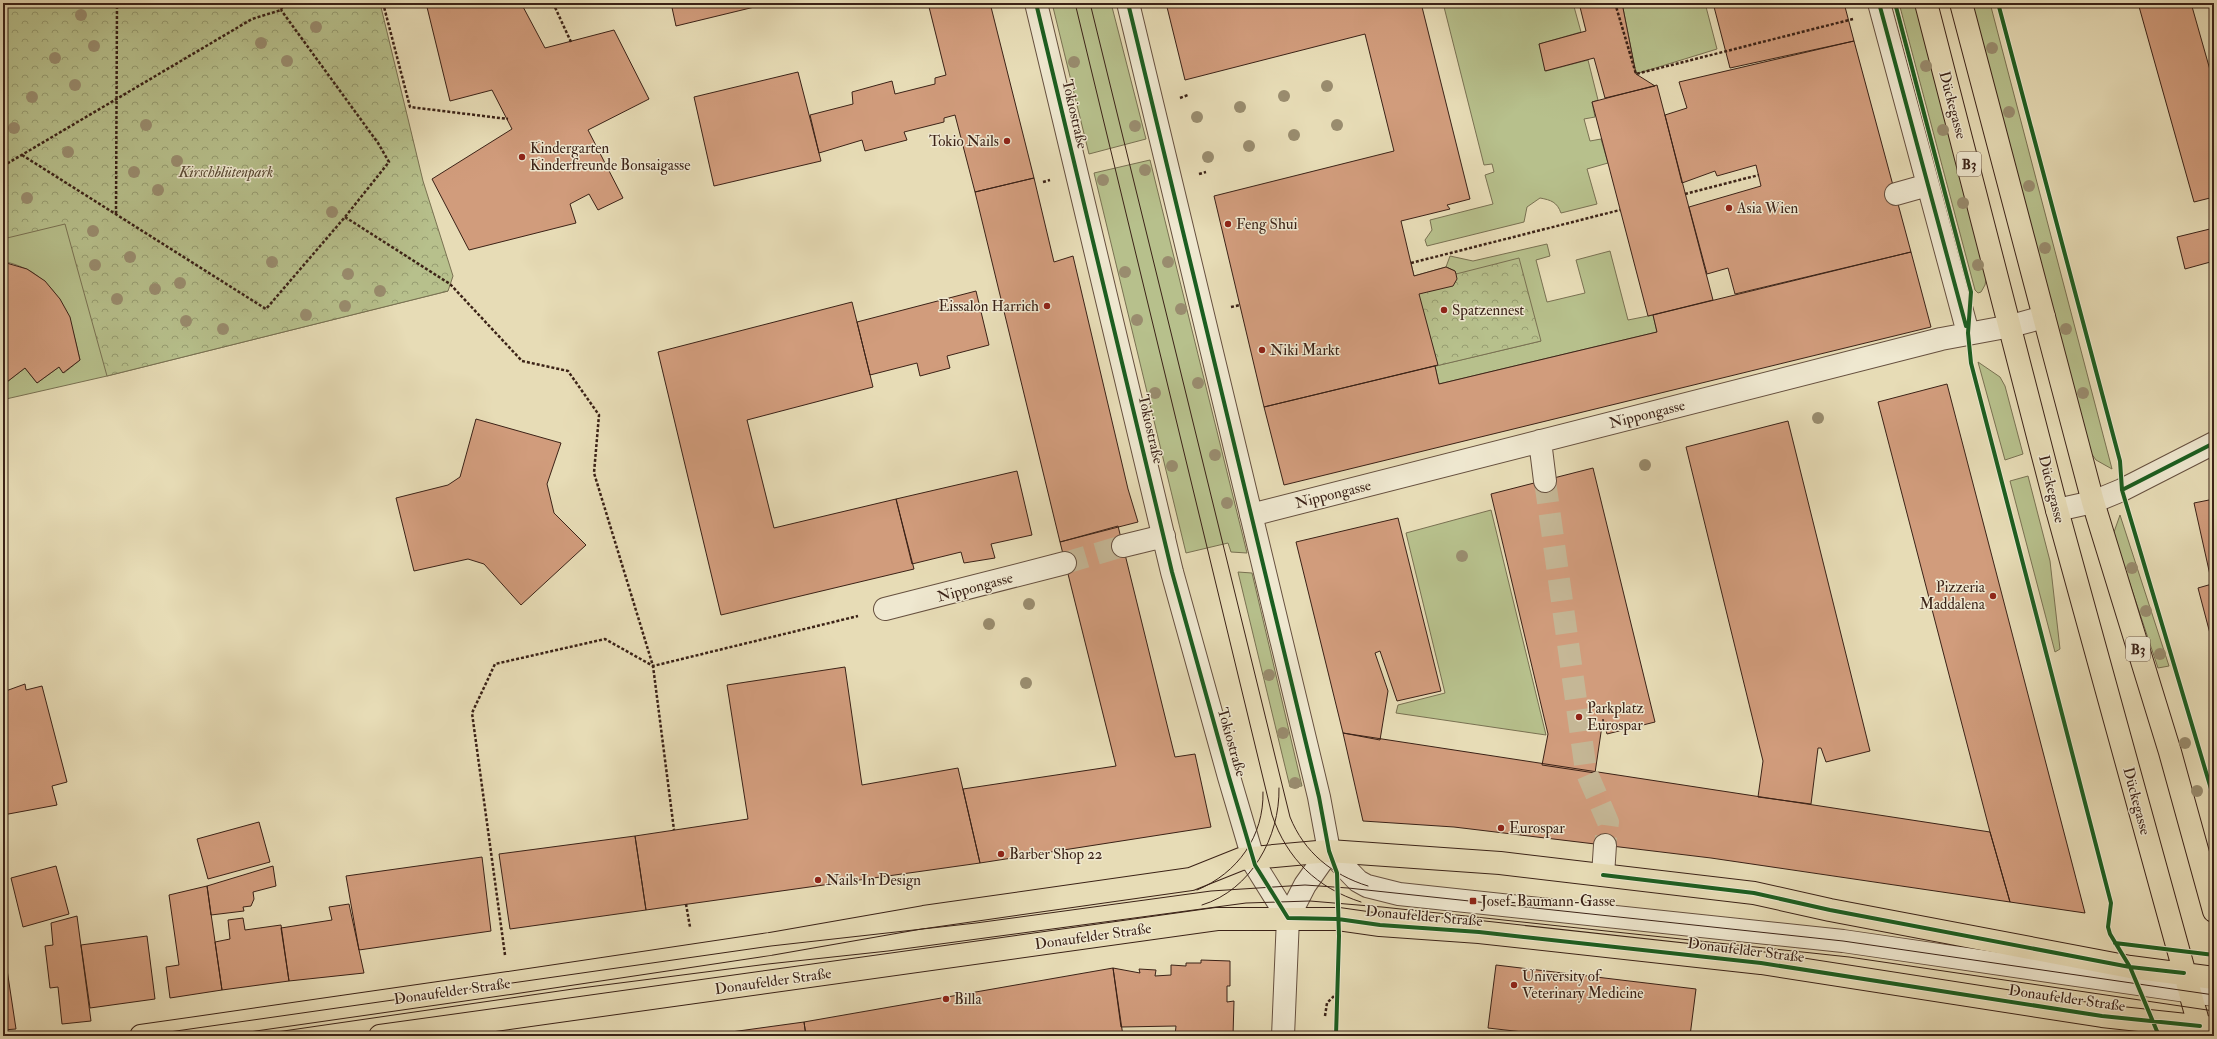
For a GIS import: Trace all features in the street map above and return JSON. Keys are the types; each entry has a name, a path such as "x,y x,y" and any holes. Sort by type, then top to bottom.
{"main road":[{"name":"Dückegasse","path":"1926,3 2011,326 2057,510 2187,982"},
{"name":"B3","path":"1961,3 2093,502 2170,752 2208,869 2214,911"},
{"name":"Donaufelder Straße","path":"141,1036 224,1030 509,983 770,944 924,918 1190,879 1241,859 1329,851 1500,863 1754,893 1830,910 2122,966 2187,982 2214,978"},
{"name":"Donaufelder Straße","path":"380,1036 1217,919 1288,918 1338,919 1380,925 1479,932 1762,963 2102,1016 2205,1030"},
{"name":"B3","path":"2187,982 2205,1030"}],"street":[{"name":"Tokiostraße","path":"1036,3 1164,536 1222,754 1253,858"},
{"path":"1128,3 1319,798 1329,851 1305,886 1288,918 1283,1036"},
{"path":"1879,3 1968,333"},
{"path":"1896,194 1928,185"},
{"name":"Nippongasse","path":"1251,515 1968,333 2011,326 2044,316"},
{"path":"1540,441 1545,481"},
{"path":"2057,510 2093,502 2122,490 2214,443"},
{"path":"1123,546 1164,536"},
{"name":"Nippongasse","path":"885,609 1065,563"},
{"path":"1602,875 1605,845"},
{"name":"Donaufelder Straße","path":"1329,851 1358,881 1368,886 1399,894 1844,941 2187,982 2214,995"},
{"path":"1253,858 1288,918"}],"path":[{"path":"116,214 117,3"},
{"path":"3,166 117,97 252,19 281,10 284,3"},
{"path":"383,3 410,107 508,120"},
{"path":"553,3 571,42"},
{"path":"1615,3 1636,74 1857,18"},
{"path":"22,155 266,309 345,217 389,162 281,10"},
{"path":"1180,98 1188,95"},
{"path":"1196,174 1206,172"},
{"path":"1685,194 1759,175"},
{"path":"1411,263 1620,210"},
{"path":"345,217 450,284 522,360 568,371 599,415 594,473 653,666 674,830"},
{"path":"1230,307 1240,305"},
{"path":"509,983 500,930 472,713 495,664 605,639 653,666 885,609"},
{"path":"686,904 690,930"},
{"path":"1336,1001 1337,987"},
{"path":"1325,1016 1326,1003 1336,994"}],"green space":[{"name":"Kirschblütenpark","path":"3,3 380,3 423,181 453,276 448,291 107,376 65,224 3,239"},
{"path":"1052,3 1111,3 1146,139 1089,154"},
{"path":"1443,3 1573,3 1581,32 1539,44 1546,71 1588,60 1598,100 1592,102 1595,117 1584,119 1590,141 1601,139 1608,163 1587,169 1597,204 1561,213 1558,206 1553,202 1540,198 1527,207 1524,222 1427,246 1425,240 1432,230 1430,220 1493,204 1485,175 1494,172 1492,164 1484,165"},
{"path":"1622,3 1705,3 1717,49 1636,74"},
{"path":"1899,3 1919,3 1988,269 1985,285 1981,292 1978,293 1975,290"},
{"path":"1970,3 1990,3 2112,469 2096,460 2086,446"},
{"path":"1150,160 1247,553 1231,552 1228,543 1186,553 1094,173"},
{"path":"3,179 357,245 448,291 107,376 6,399 3,385 25,368 37,383 59,367 64,373 80,360 70,322 60,300 53,290 32,272 14,264 3,262"},
{"path":"1547,244 1550,256 1536,260 1547,302 1585,293 1576,260 1610,251 1628,320 1653,315 1657,332 1439,384 1435,366 1541,341 1456,274 1455,271 1446,267 1450,256 1473,261"},
{"name":"Spatzennest","path":"1519,258 1541,341 1373,381 1411,263 1414,276 1446,267 1455,271 1456,274"},
{"path":"1978,362 2000,377 2005,386 2023,454 2005,460"},
{"path":"2028,476 2050,561 2060,649 2055,652 2010,481"},
{"path":"1491,510 1546,735 1396,713 1398,705 1445,693 1406,533"},
{"path":"2120,515 2169,666 2158,668 2117,545 2114,532"},
{"path":"1238,572 1252,573 1302,786 1290,787"}],"building":[{"path":"426,3 521,3 545,48 614,30 649,99 588,130 623,198 598,210 589,194 570,204 576,223 469,250 432,179 512,129 492,90 450,101"},
{"path":"671,3 771,3 676,26"},
{"path":"928,3 990,3 1034,178 975,192 955,115 944,118 944,122 904,132 907,140 865,151 862,140 819,153 810,115 853,104 852,92 892,81 895,94 935,84 935,78 946,75"},
{"path":"1166,3 1421,3 1470,199 1447,205 1450,209 1401,221 1414,276 1446,267 1455,271 1456,274 1457,279 1453,286 1419,294 1438,365 1264,407 1214,196 1394,151 1365,34 1185,80"},
{"path":"1579,3 1622,3 1636,74 1655,86 1605,98 1594,58 1545,71 1539,44 1586,31"},
{"path":"1713,3 1844,3 1854,41 1730,68"},
{"path":"2138,3 2191,3 2214,84 2214,197 2194,202"},
{"path":"1854,41 1911,252 1735,294 1728,268 1707,274 1689,207 1761,186 1756,165 1717,176 1715,171 1682,183 1665,115 1687,108 1679,82"},
{"path":"798,72 821,161 714,186 694,97"},
{"path":"1657,85 1713,300 1648,316 1592,102"},
{"path":"1034,178 1054,262 1073,256 1128,489 1138,522 1060,542 975,192"},
{"path":"2214,228 2214,261 2185,269 2177,237"},
{"path":"1911,252 1931,327 1284,485 1264,407 1435,366 1439,384 1657,332 1653,315"},
{"path":"3,262 27,269 45,281 60,299 70,317 80,360 63,373 59,367 37,383 25,368 3,385"},
{"path":"2214,281 2214,296 2210,282"},
{"path":"976,291 989,345 947,356 950,368 920,376 917,363 870,375 857,322"},
{"path":"852,302 873,387 747,420 774,528 896,499 914,569 721,615 658,352"},
{"path":"1947,384 2085,913 2010,902 1990,832 1878,402"},
{"path":"476,419 561,443 547,484 554,513 586,545 521,605 484,564 468,559 414,571 396,498 448,485 460,477"},
{"path":"1788,421 1870,751 1826,762 1821,748 1818,748 1811,804 1758,797 1763,761 1686,447"},
{"path":"1593,468 1655,722 1607,734 1603,719 1595,773 1542,765 1548,734 1491,494"},
{"path":"1017,471 1032,535 991,544 995,558 964,563 961,552 912,564 896,499"},
{"path":"2214,499 2214,584 2212,584 2194,503"},
{"path":"1398,518 1441,691 1397,701 1380,651 1375,653 1388,691 1380,740 1343,733 1296,542"},
{"path":"1118,526 1175,757 1195,754 1211,827 980,863 963,789 1116,766 1060,542"},
{"path":"2214,584 2213,645 2198,588"},
{"path":"845,667 862,785 958,768 980,863 646,910 635,836 748,819 727,685"},
{"path":"25,684 26,690 42,686 67,782 52,786 57,805 3,815 3,692"},
{"path":"1343,733 1990,832 2010,902 1711,858 1454,827 1363,821"},
{"path":"259,822 270,862 208,879 197,839"},
{"path":"635,836 646,910 510,929 499,854"},
{"path":"482,857 491,931 359,950 346,876"},
{"path":"56,866 69,914 23,927 11,878"},
{"path":"273,866 276,886 253,892 254,899 251,906 243,907 244,911 211,915 207,886"},
{"path":"207,886 222,990 170,998 166,967 179,965 169,895"},
{"path":"349,904 364,973 289,981 281,928 332,920 329,907"},
{"path":"77,916 91,1021 62,1024 58,987 50,988 45,946 53,945 51,923"},
{"path":"243,918 245,930 281,925 289,981 222,990 215,942 230,939 228,920"},
{"path":"147,936 155,999 90,1008 81,945"},
{"path":"3,943 16,1029 3,1030"},
{"path":"1201,960 1230,961 1230,986 1227,986 1227,1002 1234,1001 1233,1036 1175,1036 1176,1026 1121,1027 1113,968 1140,973 1139,969 1156,970 1155,976 1171,975 1171,965 1186,966 1186,963 1201,963"},
{"path":"1496,965 1696,989 1690,1036 1558,1036 1488,1028"},
{"path":"1113,968 1123,1036 806,1036 804,1022"},
{"path":"804,1022 806,1036 702,1036"}],"tunnel":[{"path":"1545,481 1586,771 1608,822 1605,845"},
{"path":"1065,563 1123,546"}],"tram line":[{"path":"1075,3 1272,815 1278,831 1286,845 1306,870 1317,880 1331,889 1361,902"},
{"path":"1090,3 1290,817 1303,841 1311,851 1331,869 1343,876 1368,886"},
{"path":"1202,905 1219,898 1235,887 1248,874 1259,859 1268,843 1274,825 1278,806 1279,788"},
{"path":"1197,890 1212,883 1225,874 1246,851 1259,823 1263,792"},
{"path":"141,1036 771,946 976,923 1211,891 1305,885 1348,888 1843,941 2214,995"},
{"path":"249,1036 573,989 768,964 888,951 1246,903 1310,901 1382,907 1849,957 2214,1011"}],"cycle path":[{"path":"1036,3 1172,572 1255,865 1288,918 1338,919 1380,925 1479,932 1761,963 2102,1016 2200,1026"},
{"path":"1128,3 1319,797 1329,851 1337,873 1339,936 1336,1036"},
{"path":"1879,3 1966,326"},
{"path":"1895,3 1971,292 1968,333 1971,363 2111,903 2108,927 2110,934 2130,967 2159,1036"},
{"path":"1998,3 2120,461 2122,490 2214,799"},
{"path":"2122,490 2214,443"},
{"path":"1603,875 1754,893 1830,910 2130,967 2184,973"},
{"path":"2115,943 2214,955"}],"place":[{"name":"Tokio Nails","path":"1007,141"},
{"name":"Kindergarten Kinderfreunde Bonsaigasse","path":"522,157"},
{"name":"Asia Wien","path":"1729,208"},
{"name":"Feng Shui","path":"1228,224"},
{"name":"Eissalon Harrich","path":"1047,306"},
{"name":"Spatzennest","path":"1444,310"},
{"name":"Niki Markt","path":"1262,350"},
{"name":"Pizzeria Maddalena","path":"1993,596"},
{"name":"Parkplatz Eurospar","path":"1579,717"},
{"name":"Eurospar","path":"1501,828"},
{"name":"Barber Shop 22","path":"1001,854"},
{"name":"Nails In Design","path":"818,880"},
{"name":"Josef-Baumann-Gasse","path":"1473,901"},
{"name":"University of Veterinary Medicine","path":"1514,985"},
{"name":"Billa","path":"946,999"}]}
